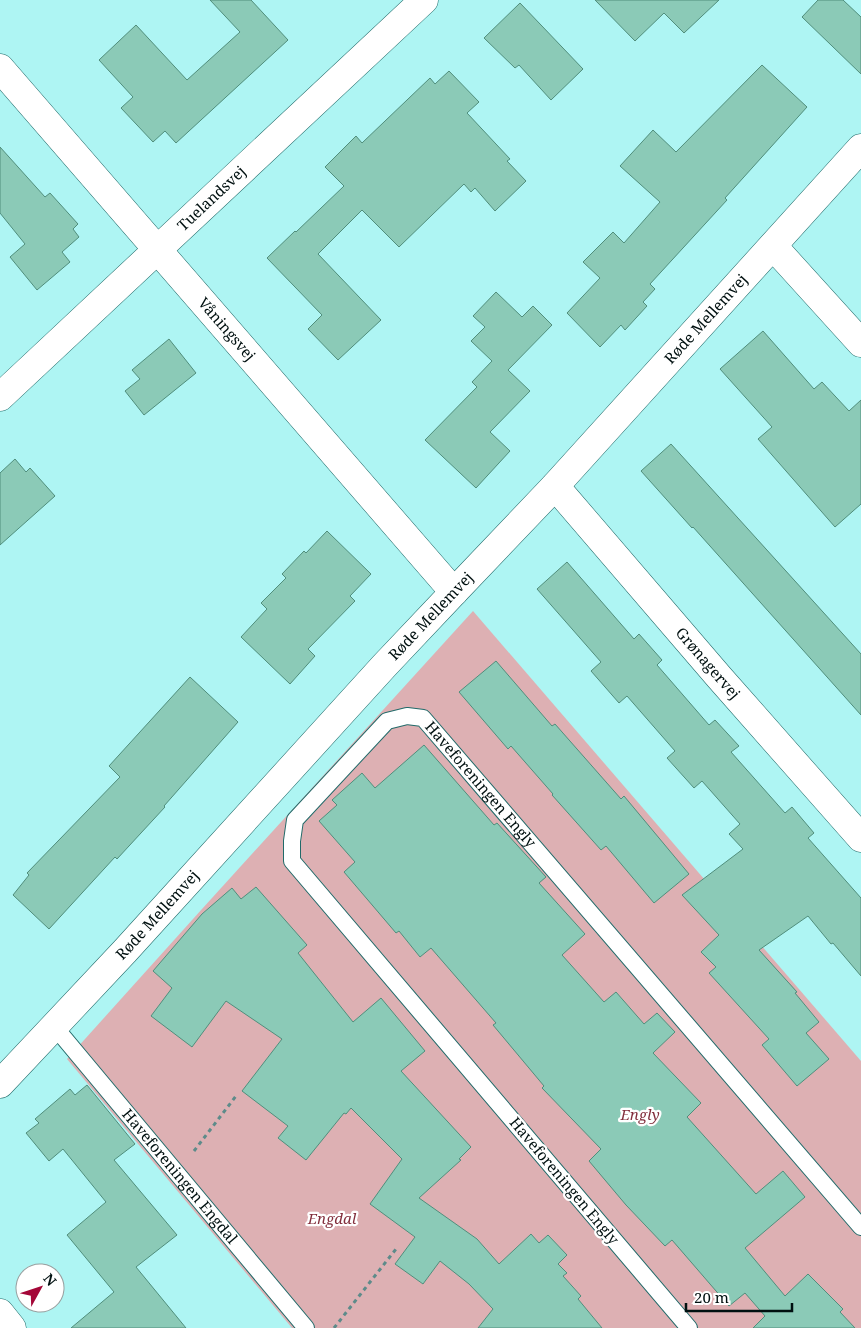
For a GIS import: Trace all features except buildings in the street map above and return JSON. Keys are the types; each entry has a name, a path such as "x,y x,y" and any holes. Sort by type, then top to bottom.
{"street":[{"name":"Tuelandsvej","path":"0,397 424,0"},
{"name":"Våningsvej","path":"0,68 454,592"},
{"name":"Røde Mellemvej","path":"0,1084 125,951 384,666 555,486 861,148"},
{"path":"773,246 861,343"},
{"name":"Grønagervej","path":"555,486 719,677 861,838"},
{"path":"0,1313 12,1328"}],"lane":[{"name":"Haveforeningen Engly","path":"689,1328 292,861 295,820 387,721 407,716 423,718 861,1227"},
{"name":"Haveforeningen Engdal","path":"54,1026 306,1328"}],"path":[{"path":"177,1174 236,1096"},
{"path":"334,1328 396,1249"}],"green space":[{"name":"Engly","path":"473,611 861,1061 861,1328 292,1328 67,1059"}],"park label":[{"name":"Engdal","path":"332,1219"}]}
